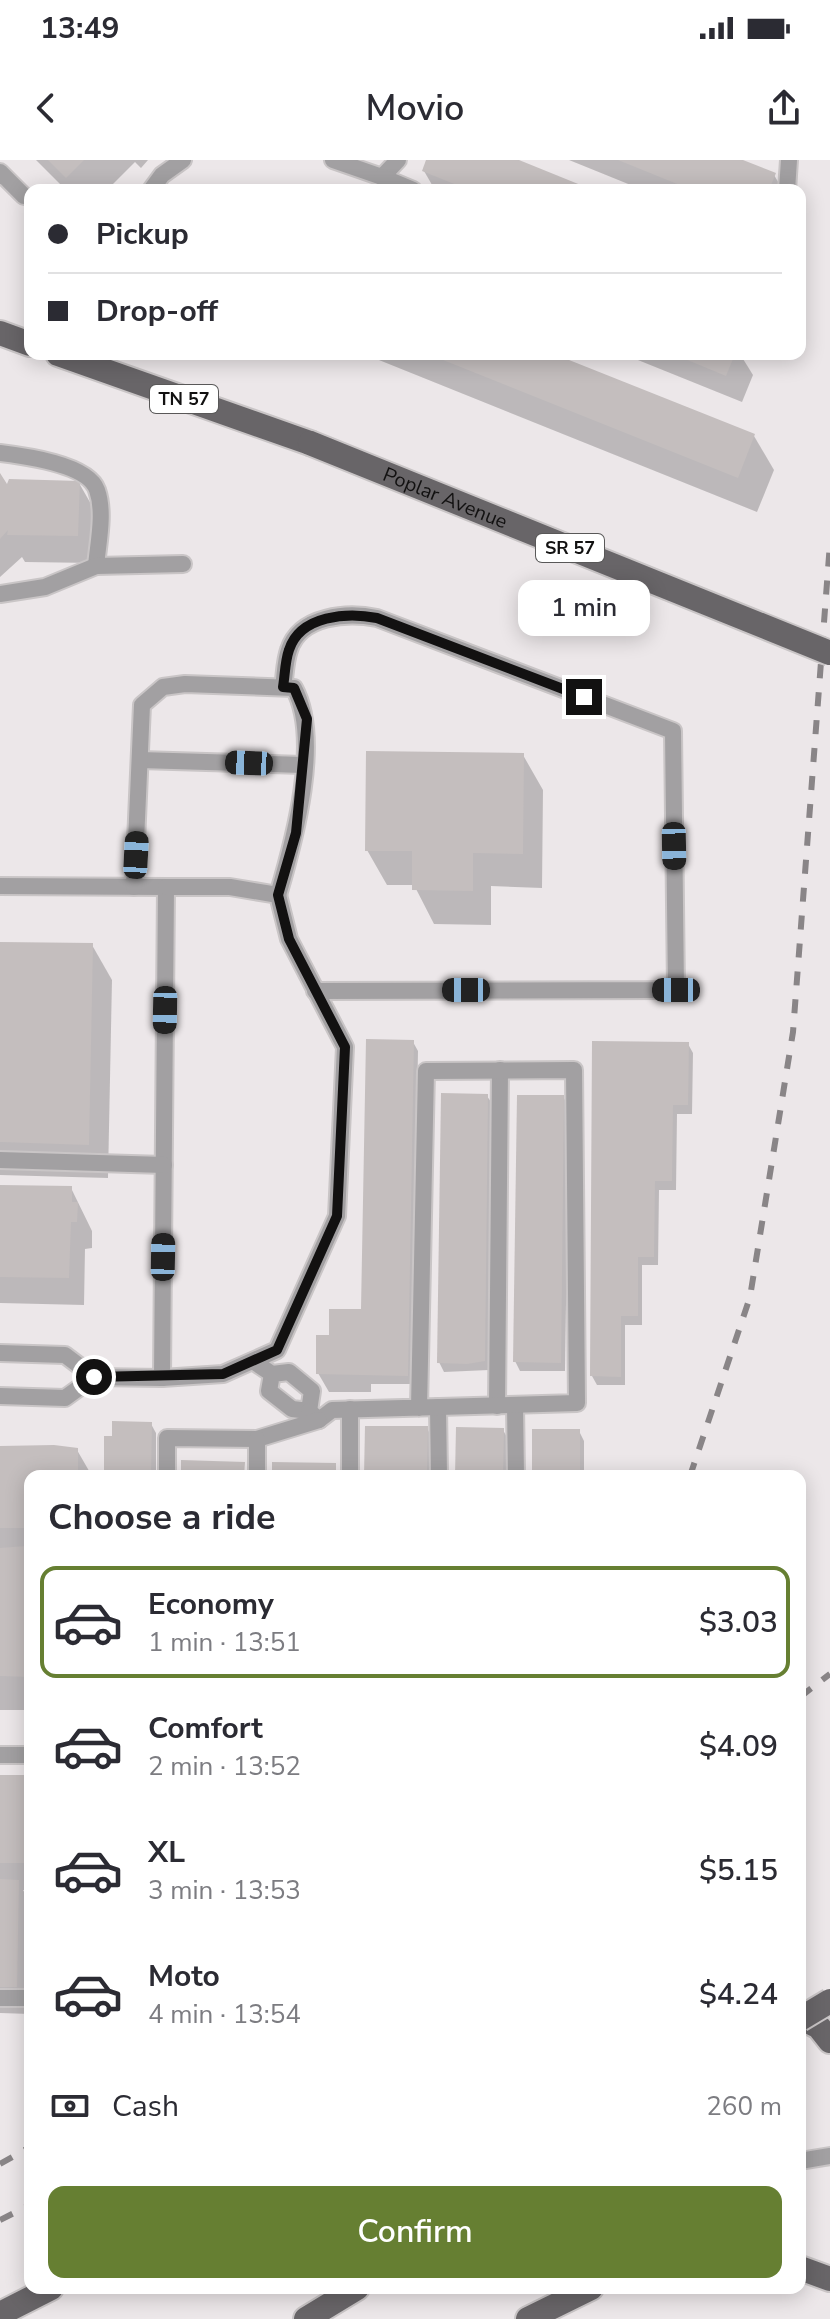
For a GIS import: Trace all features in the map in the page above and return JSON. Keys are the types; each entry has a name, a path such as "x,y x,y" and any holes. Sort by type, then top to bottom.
{"main road":[{"path":"0,333 24,342"},
{"name":"Poplar Avenue","path":"79,360 310,443 830,653"},
{"path":"806,2015 830,2001"},
{"path":"806,2021 819,2027 830,2041"},
{"path":"806,2270 830,2279"},
{"path":"0,2314 39,2294"},
{"path":"306,2319 347,2294"},
{"path":"528,2319 578,2294"}],"lane":[{"path":"155,184 162,175 183,160"},
{"path":"333,160 399,184"},
{"path":"382,177 398,160"},
{"path":"787,184 789,160"},
{"path":"0,172 24,196"},
{"path":"0,453 65,465 90,479 97,489 100,512 96,566"},
{"path":"0,594 45,587 96,566 183,564"},
{"path":"283,687 289,647 302,630 323,620 353,613 377,618 673,731 676,990 315,991"},
{"path":"0,1353 65,1355 94,1377 162,1378 223,1374 277,1350 337,1216 345,1047 289,939 278,895 296,833 307,719 294,688 185,684 163,687 142,705 134,887"},
{"path":"140,760 303,765"},
{"path":"0,886 230,887 278,895"},
{"path":"162,1378 166,887"},
{"path":"497,1406 500,1070"},
{"path":"167,1470 167,1438 257,1439 332,1410 350,1409 419,1408 497,1406 577,1403 574,1070 426,1071 419,1408"},
{"path":"0,1160 164,1165"},
{"path":"253,1361 272,1374 289,1372 312,1391 314,1416"},
{"path":"272,1374 269,1391 292,1409 314,1416"},
{"path":"0,1396 65,1398 94,1377"},
{"path":"515,1405 516,1470"},
{"path":"438,1407 439,1470"},
{"path":"350,1409 350,1470"},
{"path":"257,1439 257,1470"},
{"path":"0,1755 24,1755"},
{"path":"0,1998 24,1998"},
{"path":"806,2160 830,2156"}],"building":[{"path":"48,160 84,160 66,178"},
{"path":"426,160 519,160 578,184 454,184 422,171"},
{"path":"618,160 743,160 776,173 771,184 677,184"},
{"path":"443,360 569,360 755,434 738,478"},
{"path":"687,360 733,360 726,376"},
{"path":"0,473 7,484 9,479 80,481 78,536 7,535 8,530 0,539"},
{"path":"366,751 524,753 523,854 473,853 473,891 412,890 412,851 365,851"},
{"path":"0,942 93,943 89,1145 0,1142"},
{"path":"366,1039 414,1040 408,1376 316,1374 316,1335 329,1335 329,1309 361,1309"},
{"path":"592,1041 689,1042 688,1105 673,1105 672,1181 655,1181 654,1257 638,1257 638,1316 621,1316 621,1377 590,1376"},
{"path":"441,1093 488,1094 485,1361 467,1364 437,1363"},
{"path":"517,1095 564,1095 561,1363 513,1362"},
{"path":"0,1185 72,1186 72,1202 78,1202 77,1222 71,1222 69,1278 0,1277"},
{"path":"112,1421 152,1422 151,1470 104,1470 104,1436 112,1436"},
{"path":"365,1426 428,1426 427,1470 364,1470"},
{"path":"456,1427 504,1428 503,1470 455,1470"},
{"path":"532,1429 580,1429 580,1470 532,1470"},
{"path":"0,1446 78,1448 78,1470 24,1470 24,1528 0,1528"},
{"path":"181,1460 245,1462 244,1470 181,1470"},
{"path":"272,1462 336,1463 336,1470 272,1470"},
{"path":"24,1546 24,1677 0,1676 0,1548"},
{"path":"0,1775 24,1775 24,1863 0,1863"},
{"path":"0,1879 19,1880 17,1987 0,1987"}],"railway":[{"path":"692,1470 750,1297 793,1032 830,543"},
{"path":"806,1692 830,1674"},
{"path":"0,2164 24,2150"},
{"path":"0,2220 24,2208"}],"route":[{"path":"94,1377 162,1378 223,1374 277,1350 337,1216 345,1047 289,939 278,895 296,833 307,719 294,688 283,687 289,647 302,630 323,620 353,613 377,618 584,697"}]}
